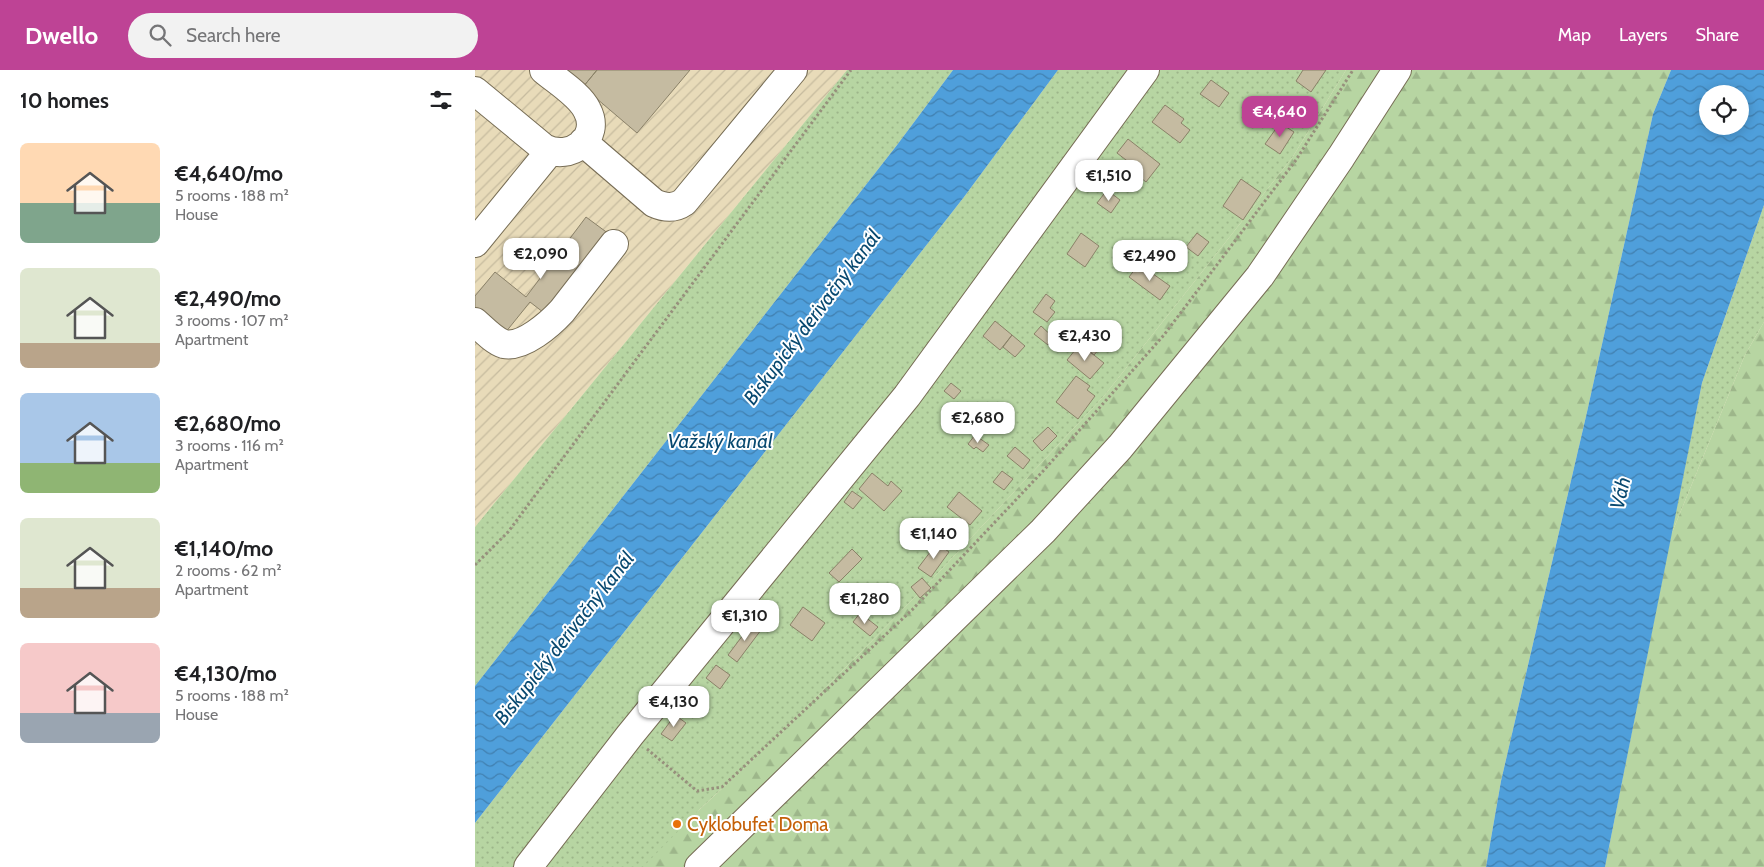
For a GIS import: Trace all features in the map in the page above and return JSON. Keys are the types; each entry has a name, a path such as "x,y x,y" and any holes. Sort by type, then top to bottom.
{"lane":[{"path":"475,91 539,145 550,151 563,153 572,151 583,142 590,130 587,109 583,103 544,70"},
{"path":"583,142 655,203 665,208 675,207 684,202 793,70"},
{"path":"528,867 630,736 907,396 1145,70"},
{"path":"699,867 1029,544 1120,447 1260,276 1341,157 1397,70"},
{"path":"475,243 550,151"},
{"path":"475,322 502,343 511,344 531,337 562,312 614,244"}],"path":[{"path":"475,565 508,532 851,70"},
{"path":"630,736 697,791 723,787 912,610 1045,469 1164,335 1296,160 1353,70"}],"shaded area":[{"path":"475,70 847,70 475,527"}],"green space":[{"path":"847,70 953,70 897,145 475,686 475,527"},
{"path":"1058,70 1346,70 1292,158 1104,396 924,588 774,740 700,809 649,867 475,867 475,823 964,197"},
{"path":"1346,70 1671,70 1653,114 1587,412 1501,781 1486,867 643,867 698,811 774,740 924,588 1104,396 1292,158"},
{"path":"1764,205 1764,322 1745,355 1671,535 1702,383"},
{"path":"1764,322 1764,867 1605,867 1671,535 1745,355"}],"water":[{"name":"Važský kanál","path":"953,70 1058,70 964,197 475,823 475,686 897,145"},
{"name":"Váh","path":"1671,70 1764,70 1764,205 1702,383 1605,867 1486,867 1501,781 1587,412 1653,114"}],"building":[{"path":"563,70 597,70 583,87"},
{"path":"597,70 690,70 637,133 583,87"},
{"path":"1303,70 1326,70 1311,92 1296,81"},
{"path":"1211,80 1229,93 1219,107 1200,94"},
{"path":"1165,105 1184,119 1181,123 1190,130 1180,143 1152,122"},
{"path":"1280,123 1294,132 1280,154 1265,144"},
{"path":"1128,139 1160,164 1146,182 1141,178 1138,182 1129,175 1135,167 1117,153"},
{"path":"1241,179 1261,193 1243,220 1223,206"},
{"path":"1107,190 1120,200 1111,213 1097,203"},
{"path":"586,217 609,234 548,316 530,302 505,333 475,309 475,296 495,272 526,297"},
{"path":"1081,233 1099,246 1085,267 1067,254"},
{"path":"1197,233 1209,242 1198,256 1186,247"},
{"path":"1139,264 1170,286 1160,300 1129,277"},
{"path":"1046,294 1055,301 1050,308 1055,312 1047,322 1033,312"},
{"path":"995,321 1012,335 1000,350 983,336"},
{"path":"1041,326 1054,338 1048,345 1034,334"},
{"path":"1012,335 1025,346 1015,357 1003,347"},
{"path":"1098,335 1106,341 1094,355 1086,349"},
{"path":"1080,344 1104,363 1090,379 1067,360"},
{"path":"1076,376 1090,386 1087,390 1095,396 1078,419 1056,402"},
{"path":"951,383 961,391 954,399 944,391"},
{"path":"1048,427 1057,436 1042,451 1033,441"},
{"path":"975,435 989,445 983,452 976,447 974,449 968,444"},
{"path":"1015,447 1030,460 1023,469 1007,456"},
{"path":"1002,471 1013,479 1004,490 993,482"},
{"path":"872,473 888,486 891,481 902,491 884,511 859,489"},
{"path":"852,491 862,498 853,509 844,502"},
{"path":"959,492 982,511 970,525 947,507"},
{"path":"937,543 949,552 931,577 918,568"},
{"path":"852,549 862,559 839,582 829,573"},
{"path":"922,578 931,588 920,598 911,587"},
{"path":"803,607 825,623 812,641 790,625"},
{"path":"860,613 878,627 870,636 853,622"},
{"path":"752,623 761,630 737,662 728,655"},
{"path":"716,665 730,675 720,689 706,678"},
{"path":"675,715 686,723 672,741 661,734"}],"place":[{"name":"Cyklobufet Doma","path":"677,824"}],"water label":[{"name":"Biskupický derivačný kanál","path":"812,317"},
{"name":"Biskupický derivačný kanál","path":"564,638"}]}
